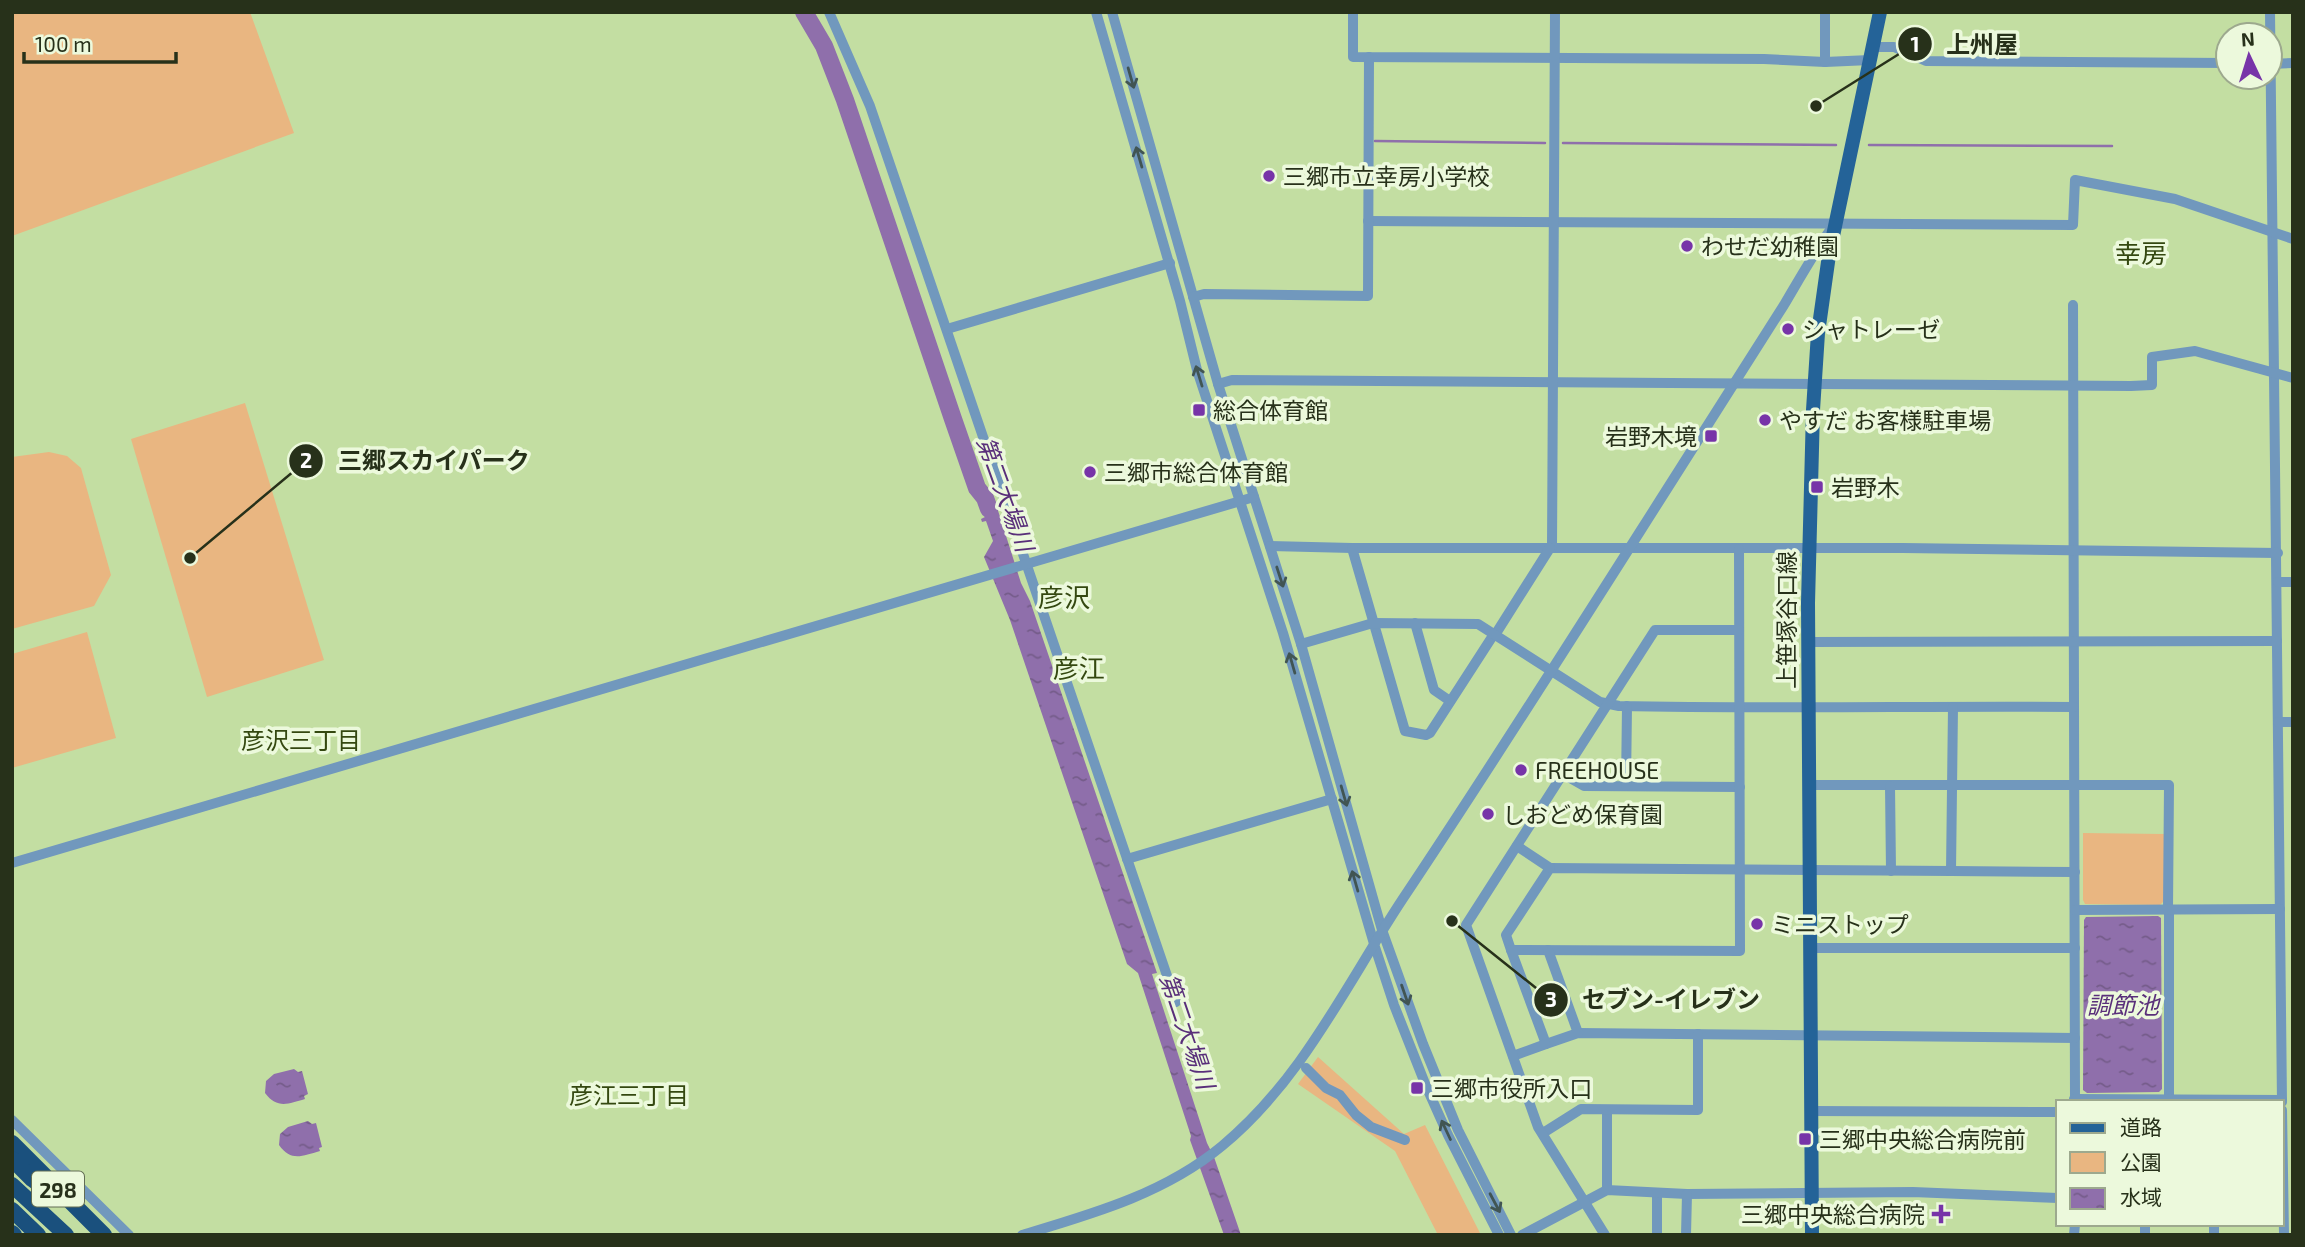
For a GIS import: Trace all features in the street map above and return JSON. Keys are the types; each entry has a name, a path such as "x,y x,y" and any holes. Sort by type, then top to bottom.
{"highway":[{"name":"298","path":"12,1143 104,1235"},
{"path":"12,1159 32,1179 89,1220"},
{"path":"12,1185 66,1235"},
{"path":"12,1210 38,1235"}],"main road":[{"name":"上笹塚谷口線","path":"1812,1235 1808,642 1814,385 1825,283 1835,223 1880,12"}],"street":[{"path":"829,12 870,106 947,329 1022,566 1176,1002"},
{"path":"1096,12 1170,263 1197,370 1283,633 1375,947 1421,1074 1448,1135 1499,1235"},
{"path":"1112,12 1218,384 1301,644 1382,930 1415,1023 1458,1130 1511,1235"},
{"path":"1353,12 1353,57 1764,59 1825,62 1872,54 1894,47 1926,61 2214,63"},
{"path":"1352,548 1405,731 1426,735 1430,733 1551,548 1555,12"},
{"path":"1825,12 1825,62"},
{"path":"1194,297 1204,294 1368,296 1369,57"},
{"path":"2270,91 2278,554 2280,909 2287,1023 2282,1100"},
{"path":"1368,221 2073,225 2075,180 2156,194 2293,239"},
{"path":"1022,1235 1128,1201 1181,1175 1224,1145 1263,1108 1287,1080 1375,947 1382,930 1468,803 1835,223"},
{"path":"947,329 1170,263"},
{"path":"2073,305 2075,1100 2192,1100"},
{"path":"1218,384 1233,380 1553,384 2152,385 2152,357 2184,352 2206,354 2293,379"},
{"path":"12,863 1255,497"},
{"path":"1270,545 1352,548 2278,554"},
{"path":"1511,950 1740,951 1739,549"},
{"path":"2278,582 2293,582"},
{"path":"1301,644 1373,623 1478,624 1607,705 1740,708 2074,707"},
{"path":"1415,623 1434,690 1450,701"},
{"path":"1605,1235 1538,1127 1466,927 1655,630 1739,630"},
{"path":"1808,642 2277,641"},
{"path":"1626,786 1627,706"},
{"path":"1951,872 1953,707"},
{"path":"2278,722 2293,722"},
{"path":"1563,775 1584,786 1740,787"},
{"path":"1808,785 2169,785 2169,1099"},
{"path":"1890,786 1891,871"},
{"path":"1127,859 1332,799"},
{"path":"1517,846 1549,868 2075,872"},
{"path":"1546,1044 1506,935 1549,868"},
{"path":"2281,871 2293,871"},
{"path":"2075,909 2280,909"},
{"path":"1811,948 2075,948"},
{"path":"1548,950 1577,1033"},
{"path":"1513,1056 1577,1033 2075,1038"},
{"path":"1543,1133 1581,1109 1698,1110 1698,1034"},
{"path":"1306,1068 1326,1088 1340,1095 1356,1115 1371,1127 1405,1140"},
{"path":"1607,1110 1607,1189"},
{"path":"1812,1111 2056,1112"},
{"path":"12,1120 129,1235"},
{"path":"2284,1174 2284,1235"},
{"path":"1522,1235 1607,1189 1687,1194 1913,1192 2056,1198"},
{"path":"1657,1193 1657,1235"},
{"path":"1686,1235 1687,1194"}],"green space":[{"path":"12,12 250,12 294,133 12,236"},
{"path":"245,403 324,660 207,697 131,439"},
{"path":"49,452 67,456 81,468 111,575 94,606 12,629 12,457"},
{"path":"87,632 116,738 12,768 12,654"},
{"path":"2083,833 2164,834 2164,901 2160,905 2085,904"},
{"path":"1318,1057 1404,1134 1425,1125 1481,1235 1438,1235 1395,1151 1298,1084"}],"water":[{"path":"983,488 994,498 1021,583 1030,601 1157,973 1152,974 1207,1143 1241,1235 1224,1235 1190,1140 1191,1136 1138,973 1127,964 1010,620 984,557 993,541 986,521 982,522 981,519 985,517 977,493"},
{"name":"調節池","path":"2086,917 2161,918 2162,1089 2159,1092 2087,1093 2083,1090 2084,920"},
{"path":"294,1069 302,1071 308,1094 304,1096 305,1099 288,1104 269,1098 265,1093 266,1081 274,1074"},
{"path":"308,1121 316,1123 322,1147 319,1148 320,1151 308,1155 288,1154 279,1145 280,1134 288,1127"}],"waterway":[{"name":"第二大場川","path":"804,12 824,46 845,100 977,488 989,509"},
{"path":"1375,141 1545,143"},
{"path":"1563,143 1836,145"},
{"path":"1869,145 2112,146"}],"place":[{"name":"上州屋","path":"1816,106"},
{"name":"三郷市立幸房小学校","path":"1269,176"},
{"name":"わせだ幼稚園","path":"1687,246"},
{"name":"シャトレーゼ","path":"1788,329"},
{"name":"総合体育館","path":"1199,410"},
{"name":"やすだ お客様駐車場","path":"1765,420"},
{"name":"岩野木境","path":"1711,436"},
{"name":"三郷市総合体育館","path":"1090,472"},
{"name":"岩野木","path":"1817,487"},
{"name":"三郷スカイパーク","path":"190,558"},
{"name":"FREEHOUSE","path":"1521,770"},
{"name":"しおどめ保育園","path":"1488,814"},
{"name":"セブン-イレブン","path":"1452,921"},
{"name":"ミニストップ","path":"1757,924"},
{"name":"三郷市役所入口","path":"1417,1088"},
{"name":"三郷中央総合病院前","path":"1805,1139"},
{"name":"三郷中央総合病院","path":"1941,1214"}],"district":[{"name":"幸房","path":"2141,252"},
{"name":"彦沢","path":"1064,596"},
{"name":"彦江","path":"1079,667"},
{"name":"彦沢三丁目","path":"301,739"},
{"name":"彦江三丁目","path":"629,1094"}]}
